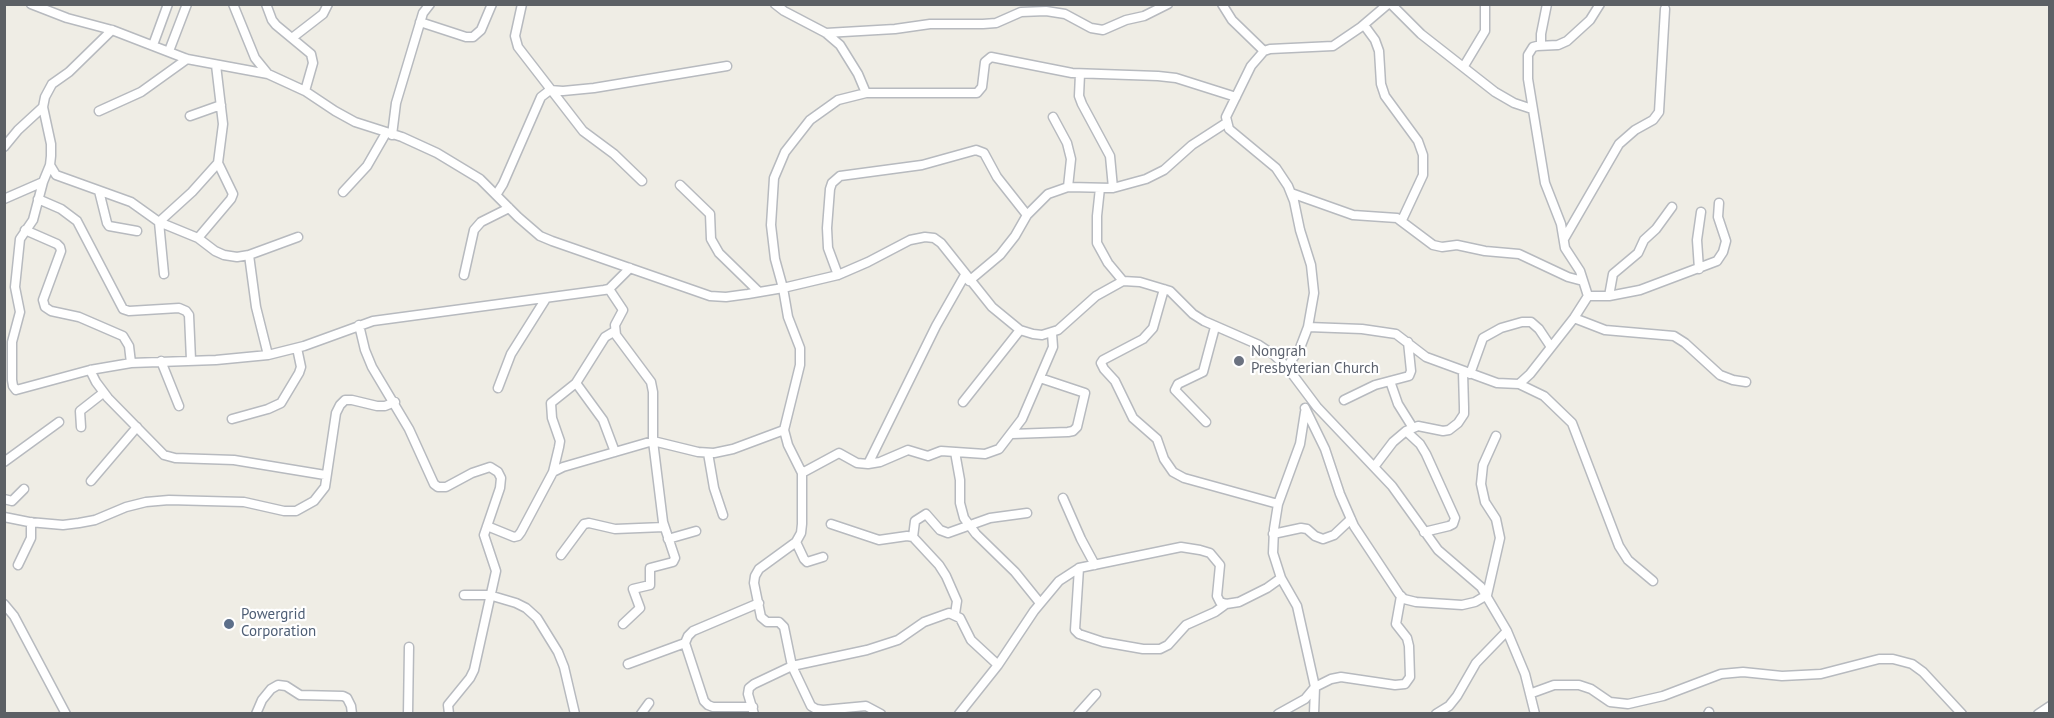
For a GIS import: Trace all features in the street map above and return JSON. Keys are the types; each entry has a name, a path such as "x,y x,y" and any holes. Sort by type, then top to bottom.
{"street":[{"path":"31,4 67,18 112,30 187,59 268,74 305,91 345,117 425,146 437,153 480,179 534,232 552,242 710,296 726,297 759,292 838,275 910,240 925,237 934,238 941,243 992,308 1020,330 1042,335 1058,330 1096,296 1123,281 1132,280 1164,289 1177,297 1193,314 1215,327 1266,349 1287,367 1304,392 1392,486 1438,550 1476,581 1487,595 1507,631 1532,693 1535,714"},
{"path":"153,45 168,4"},
{"path":"169,51 187,4"},
{"path":"233,4 255,58 268,74"},
{"path":"266,4 272,20 311,54 313,63 305,91"},
{"path":"292,38 323,14 328,4"},
{"path":"343,192 373,158 389,134 420,22 430,4"},
{"path":"420,22 466,37 473,37 481,30 492,4"},
{"path":"522,4 515,41 583,132 614,154 642,181"},
{"path":"775,4 826,33 840,45 858,74 866,93"},
{"path":"826,33 895,30 930,24 996,23 1021,12 1046,11 1065,14 1091,28 1102,30 1126,20 1144,16 1168,4"},
{"path":"1222,4 1232,20 1264,51"},
{"path":"1287,367 1300,348 1308,327 1314,293 1313,274 1291,193 1276,168 1234,135 1226,123 1226,117 1251,66 1264,51 1333,46 1364,25 1389,4 1416,29 1506,99 1532,108"},
{"path":"1464,66 1485,31 1485,4"},
{"path":"1541,45 1547,4"},
{"path":"1588,296 1580,271 1565,248 1561,224 1545,183 1526,66 1528,55 1533,47 1563,44 1584,27 1600,4"},
{"path":"1564,240 1619,144 1635,130 1653,120 1659,112 1665,9"},
{"path":"1364,25 1375,40 1379,51 1385,96 1418,141 1423,155 1423,175 1402,220"},
{"path":"112,30 69,72 52,84 45,96 43,107 51,144 50,165 33,220 20,239 15,277 20,312 12,342 13,386 16,390 90,369 131,363 268,355 297,348 359,325 384,320 545,300 609,289 630,268"},
{"path":"881,714 866,706 816,709 807,701 792,666 782,624 764,620 759,612 755,576 759,568 796,542 802,525 802,473 788,445 784,430 801,356 788,317 775,259 771,225 774,178 780,160 790,144 817,114 838,100 866,93 977,93 982,87 985,62 991,57 1080,74 1167,77 1191,82 1236,97"},
{"path":"99,111 141,92 187,59"},
{"path":"198,238 232,197 232,191 218,163 223,124 216,65"},
{"path":"496,195 511,167 541,98 550,90 594,88 727,66"},
{"path":"1080,74 1079,96 1110,156 1113,188"},
{"path":"190,116 221,105"},
{"path":"4,147 18,130 43,107"},
{"path":"1053,117 1067,143 1071,159 1068,187"},
{"path":"868,464 936,326 967,278 1000,255 1016,236 1027,215 1048,194 1068,187 1113,188 1156,174 1192,145 1226,123"},
{"path":"838,275 828,248 827,228 830,189 832,183 840,176 922,165 976,150 984,153 997,177 1027,215"},
{"path":"159,222 192,192 218,163"},
{"path":"50,165 56,175 131,202 159,222 198,238 224,255 237,257 249,255 298,237"},
{"path":"4,199 43,182"},
{"path":"680,185 710,214 711,239 719,253 759,292"},
{"path":"1100,188 1097,243 1108,263 1123,281"},
{"path":"99,191 109,226 137,231"},
{"path":"1291,193 1353,215 1392,216 1402,220 1433,245 1442,247 1456,245 1485,251 1519,254 1561,274 1583,281"},
{"path":"39,199 61,209 77,221 123,309 129,311 179,308 186,310 189,315 191,360"},
{"path":"1588,296 1609,296 1640,290 1717,261 1723,252 1725,236 1718,217 1719,203"},
{"path":"1609,296 1613,274 1638,253 1644,240 1656,229 1672,207"},
{"path":"464,275 474,230 481,222 509,208"},
{"path":"1698,269 1697,240 1701,212"},
{"path":"159,222 164,274"},
{"path":"25,230 60,247 61,251 43,300 45,307 51,311 80,317 123,336 129,346 131,363"},
{"path":"249,255 256,306 268,355"},
{"path":"609,289 623,310 615,325 615,332 651,382 653,441 664,527 674,561 650,568 650,585 633,589 640,608 623,624"},
{"path":"1164,289 1153,328 1143,339 1103,360 1101,363 1104,369 1115,381 1133,418 1157,439 1164,459 1173,471 1184,477 1278,504"},
{"path":"1519,384 1530,374 1574,318 1588,296"},
{"path":"498,388 511,354 545,300"},
{"path":"1574,318 1605,330 1674,336 1720,375 1746,382"},
{"path":"1374,467 1393,442 1409,429 1423,427 1443,431 1449,430 1458,423 1464,414 1466,373 1483,338 1501,328 1522,322 1532,322 1551,347"},
{"path":"359,325 372,367 395,402 434,484 438,487 446,487 490,468 498,472 501,478 500,488 484,535 496,571 474,670 448,705 449,714"},
{"path":"1206,422 1175,390 1182,382 1203,372 1215,327"},
{"path":"1308,327 1396,334 1426,357 1497,383 1519,384 1544,396 1572,423 1619,546 1628,560 1653,580"},
{"path":"963,402 1020,330"},
{"path":"487,526 514,537 518,536 553,472 560,441 552,418 551,403 576,382 604,337 615,332"},
{"path":"802,473 839,453 857,463 868,464 880,462 908,450 925,456 941,451 990,453 999,448 1022,419 1053,347 1052,333"},
{"path":"1344,400 1362,390 1407,378 1411,374 1408,342"},
{"path":"232,419 281,403 300,373 297,348"},
{"path":"161,361 179,406"},
{"path":"90,369 104,393 164,455 175,458 234,460 325,475"},
{"path":"1012,434 1068,432 1077,427 1085,393 1040,378"},
{"path":"1390,381 1409,429 1426,454 1455,518 1453,524 1449,526 1424,532"},
{"path":"576,382 603,420 615,452"},
{"path":"1304,392 1305,408 1300,444 1278,504 1273,534 1274,562 1297,606 1315,687 1314,714"},
{"path":"81,427 80,411 104,393"},
{"path":"4,517 63,525 79,524 136,505 170,500 244,502 284,511 296,511 314,501 325,487 336,413 340,405 345,400 352,399 377,406 395,402"},
{"path":"1305,408 1325,449 1351,519 1401,596 1410,600 1452,605 1468,604 1487,595"},
{"path":"4,462 59,422"},
{"path":"91,481 137,428"},
{"path":"553,472 563,467 653,441 714,453 733,449 784,430"},
{"path":"1487,595 1500,538 1496,519 1485,502 1481,484 1483,465 1496,435"},
{"path":"955,452 960,480 961,512 969,526 1015,572 1040,603"},
{"path":"708,453 714,488 723,515"},
{"path":"4,499 12,501 24,489"},
{"path":"1063,498 1095,565"},
{"path":"913,537 915,521 926,514 944,532 948,533 998,516 1027,513"},
{"path":"1273,534 1301,528 1323,539 1334,535 1351,519"},
{"path":"18,565 31,538 31,522"},
{"path":"561,555 584,524 615,529 664,527"},
{"path":"831,524 879,540 913,537 946,576 957,601 955,614"},
{"path":"668,539 696,531"},
{"path":"796,542 807,562 823,557"},
{"path":"959,714 998,665 1040,603 1059,581 1079,568 1181,547 1200,550 1210,554 1220,565 1217,596 1220,602 1226,604 1239,602 1281,578"},
{"path":"1079,568 1075,630 1079,634 1103,642 1143,649 1165,648 1186,625 1215,612 1226,604"},
{"path":"464,595 489,595 516,603 537,618 558,652 564,667 575,714"},
{"path":"1278,714 1305,699 1315,687 1324,681 1341,677 1395,685 1406,684 1410,677 1409,646 1407,638 1396,624 1401,596"},
{"path":"759,603 693,631 688,636 685,643 708,705 753,710 748,694 749,688 754,684 792,666 867,650 898,640 924,622 949,613 960,618 972,640 998,665"},
{"path":"4,604 14,616 66,714"},
{"path":"1436,714 1453,702 1476,663 1507,631"},
{"path":"628,664 685,643"},
{"path":"408,714 409,647"},
{"path":"1532,693 1554,685 1579,685 1592,689 1610,702 1628,704 1663,696 1721,674 1743,672 1782,676 1821,674 1879,659 1893,658 1912,664 1923,672 1962,714"},
{"path":"256,714 262,700 271,689 278,685 286,686 300,695 343,696 347,698 354,713"},
{"path":"1078,714 1096,694"},
{"path":"641,714 649,703"},
{"path":"2038,714 2049,706"}],"place":[{"name":"Nongrah Presbyterian Church","path":"1239,361"},
{"name":"Powergrid Corporation","path":"229,624"}]}
